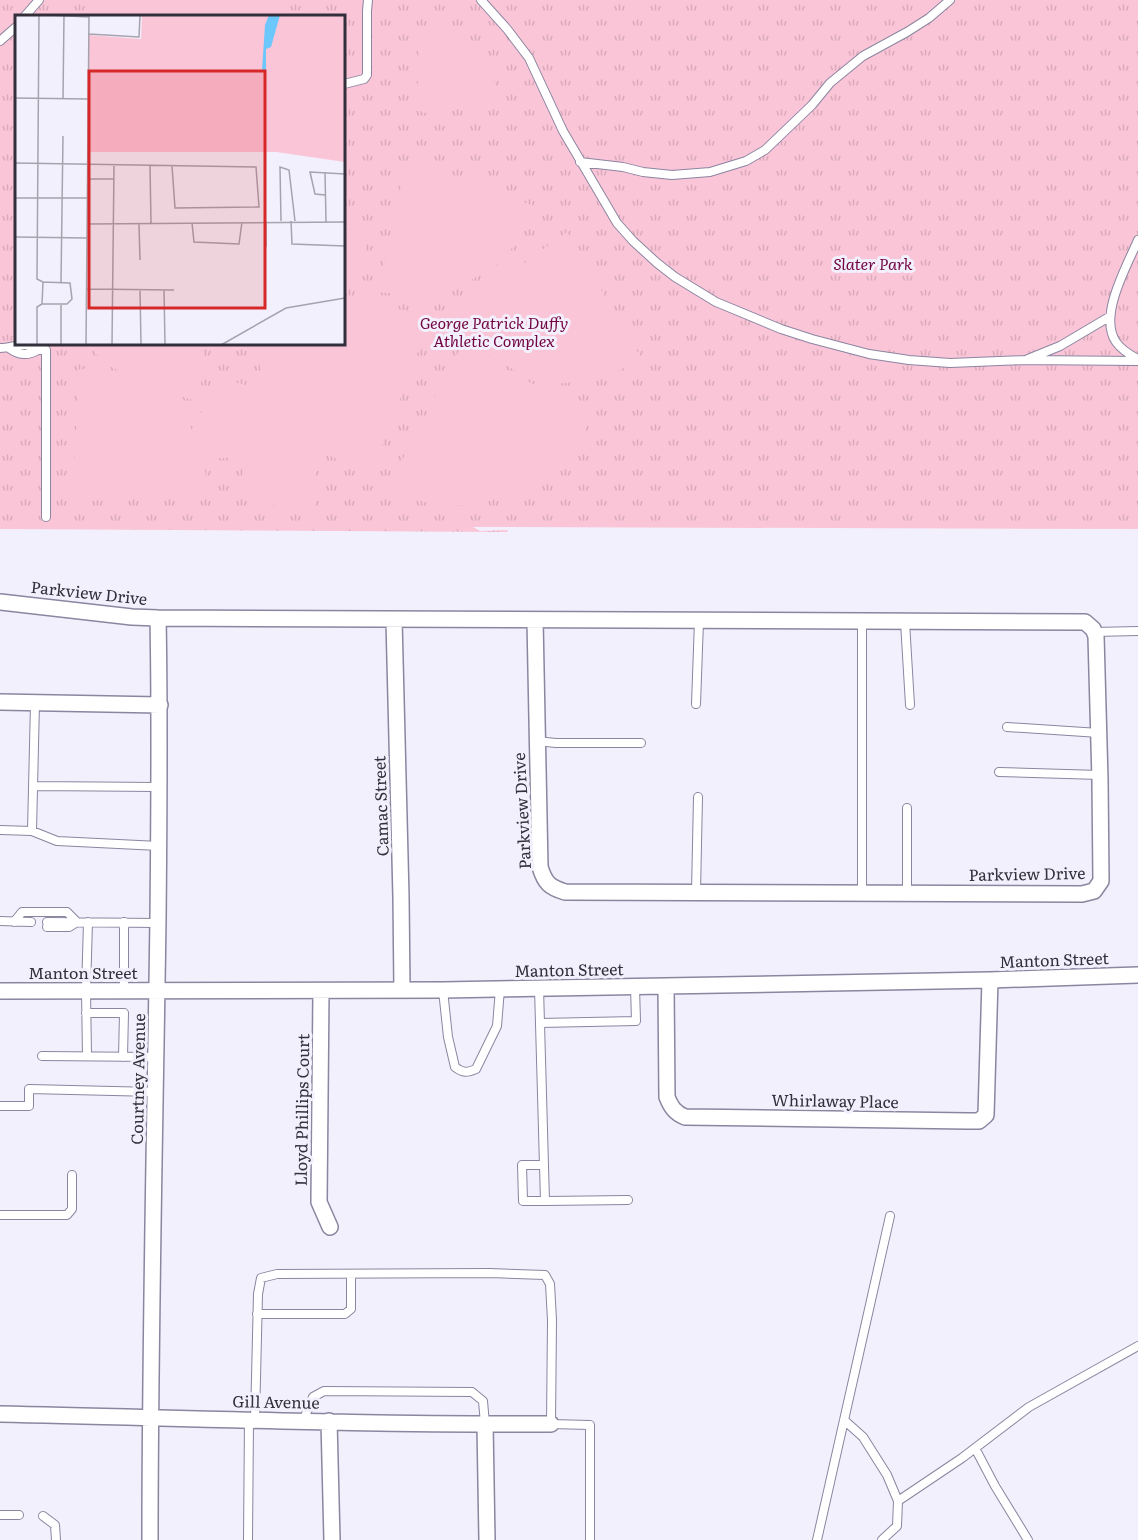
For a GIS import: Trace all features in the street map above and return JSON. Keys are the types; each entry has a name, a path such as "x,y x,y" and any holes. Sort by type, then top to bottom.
{"street":[{"name":"Parkview Drive","path":"0,602 158,618 1085,622 1093,629 1096,636 1101,881 1094,891 1082,894 565,892 554,888 544,880 540,867 535,620"},
{"name":"Courtney Avenue","path":"150,1540 159,846 158,618"},
{"name":"Camac Street","path":"394,620 402,990"},
{"path":"0,702 160,705"},
{"name":"Manton Street","path":"0,991 443,990 990,980 1138,975"},
{"name":"Whirlaway Place","path":"666,986 667,1097 677,1114 685,1117 968,1121 979,1120 986,1115 990,980"},
{"name":"Lloyd Phillips Court","path":"321,991 319,1202 330,1227"},
{"name":"Gill Avenue","path":"0,1414 551,1424"},
{"path":"329,1421 332,1540"},
{"path":"485,1424 487,1540"}],"lane":[{"path":"26,15 39,0"},
{"path":"345,84 364,79 367,75 368,0"},
{"path":"481,0 529,58 563,131 617,223 633,241 675,277 716,302 812,339 868,354 909,360 950,363 1138,360"},
{"path":"580,162 672,175 710,172 746,161 765,150 812,105 830,83 856,61 929,18 950,0"},
{"path":"0,41 15,28"},
{"path":"1138,240 1115,295 1109,317 1116,342 1138,360"},
{"path":"1026,360 1059,346 1109,317"},
{"path":"0,348 16,345 43,348 46,517"},
{"path":"696,704 699,621"},
{"path":"862,621 862,892"},
{"path":"905,622 910,705"},
{"path":"1094,632 1138,631"},
{"path":"32,831 35,703"},
{"path":"1007,726 1099,733"},
{"path":"536,741 641,743"},
{"path":"999,772 1100,775"},
{"path":"33,786 159,786"},
{"path":"696,892 698,797"},
{"path":"907,808 907,893"},
{"path":"0,830 32,831 57,841 159,846"},
{"path":"14,921 22,912 67,912 77,921"},
{"path":"0,921 31,924"},
{"path":"47,924 77,921 158,923"},
{"path":"87,1056 88,922"},
{"path":"124,922 124,991"},
{"path":"540,1023 636,1021 635,987"},
{"path":"539,988 545,1201"},
{"path":"443,990 448,1037 455,1067 462,1072 469,1072 476,1069 496,1026 500,989"},
{"path":"86,1013 124,1013 123,1057"},
{"path":"42,1056 156,1058"},
{"path":"0,1106 29,1106 29,1089 156,1092"},
{"path":"544,1165 522,1165 524,1201 628,1200"},
{"path":"0,1215 67,1215 72,1209 72,1175"},
{"path":"817,1540 890,1216"},
{"path":"248,1540 257,1314 261,1278 277,1274 490,1273 545,1275 550,1284 551,1424 590,1425 590,1540"},
{"path":"257,1314 345,1314 351,1309 351,1274"},
{"path":"898,1501 975,1448 1029,1407 1138,1346"},
{"path":"303,1421 313,1397 324,1390 472,1392 483,1401 485,1424"},
{"path":"844,1420 863,1437 887,1475 898,1501 897,1526 882,1540"},
{"path":"975,1448 1028,1540"},
{"path":"0,1515 19,1515"},
{"path":"43,1516 55,1525 56,1540"}],"green space":[{"name":"Slater Park","path":"0,0 1138,0 1138,529 473,527 480,531 508,530 507,532 0,529"},
{"path":"109,0 290,0 289,15 96,15"},
{"path":"419,29 439,32 467,43 483,60 493,78 500,104 423,113 417,107"},
{"path":"418,162 534,206 523,234 500,263 446,295 420,296 378,292 405,167"},
{"path":"345,228 369,236 359,271 345,265"},
{"name":"George Patrick Duffy Athletic Complex","path":"567,232 642,359 610,375 588,381 551,384 523,375 471,342 453,315"},
{"path":"345,298 418,313 427,328 372,472 347,464 316,449 316,506 305,513 236,495 240,479 252,455 263,445 235,457 204,456 207,492 87,501 73,495 79,369 109,371 142,382 107,365 88,345 204,345 200,402 153,388 182,410 192,430 216,383 227,380 264,390 258,356 259,345 345,345"},
{"path":"462,345 592,417 567,461 540,481 508,495 473,504 432,504 413,498 389,485"}]}
